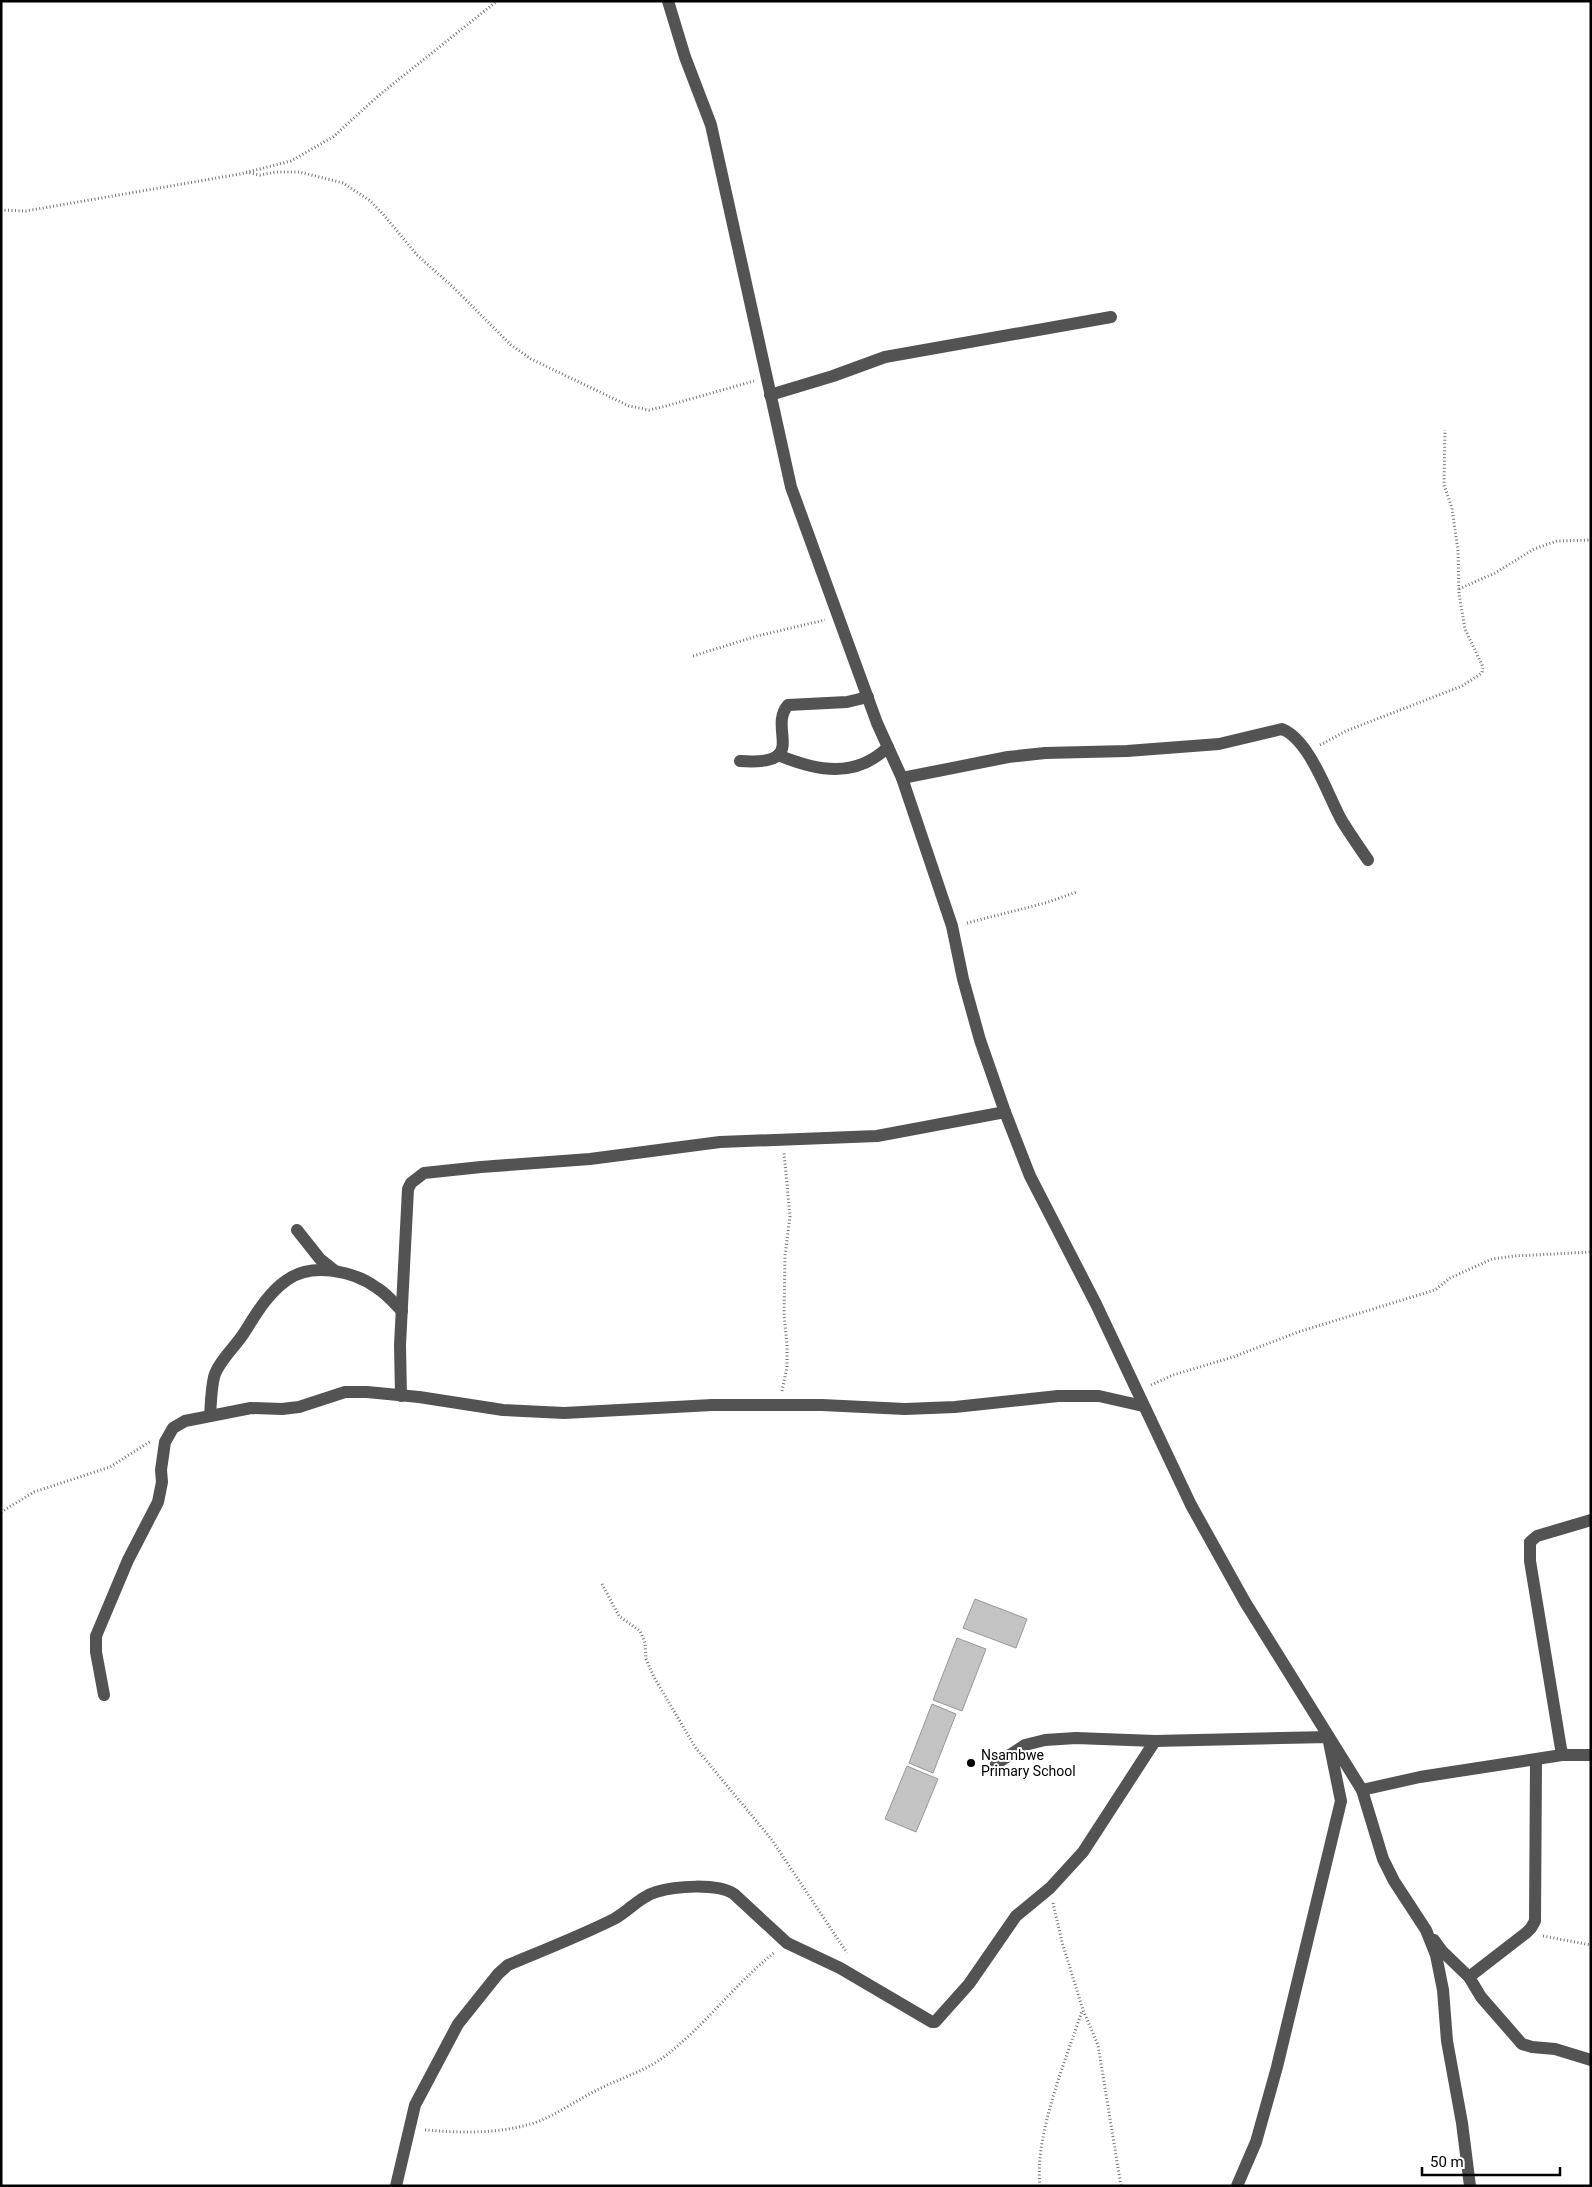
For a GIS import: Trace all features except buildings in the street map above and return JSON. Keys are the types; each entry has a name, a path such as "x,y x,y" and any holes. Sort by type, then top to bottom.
{"street":[{"path":"668,1 685,57 711,125 791,487 868,698 902,778 952,926 978,1032 1005,1112 1030,1176 1096,1304 1191,1505 1240,1594 1362,1790 1383,1859 1394,1881 1442,1951 1469,1977 1481,1997 1522,2044 1554,2049 1591,2060"},
{"path":"770,395 833,376 885,357 1111,317"},
{"path":"740,761 760,763 771,760 778,755 782,749 784,710 788,705 847,702 868,698"},
{"path":"902,778 1045,753 1127,752 1219,744 1282,729 1290,732 1307,753 1343,822 1368,860"},
{"path":"778,755 817,768 841,770 861,766 878,756 888,747"},
{"path":"401,1396 400,1345 408,1188 411,1183 424,1173 481,1166 530,1165 590,1159 720,1142 877,1136 1005,1112"},
{"path":"297,1230 320,1259 335,1272"},
{"path":"210,1416 214,1376 236,1347 261,1306 276,1289 296,1274 308,1271 335,1272 357,1277 369,1282 388,1296 402,1311"},
{"path":"104,1694 96,1652 96,1636 128,1560 158,1502 162,1482 161,1470 165,1442 173,1428 185,1421 251,1408 282,1410 299,1407 345,1392 367,1392 503,1410 564,1413 712,1405 822,1405 905,1409 964,1406 1058,1396 1098,1396 1143,1406"},
{"path":"1562,1755 1530,1561 1530,1542 1536,1536 1591,1520"},
{"path":"996,1764 1025,1745 1045,1740 1076,1738 1155,1740 1328,1737"},
{"path":"1238,2186 1256,2142 1277,2067 1341,1801 1328,1737"},
{"path":"396,2186 415,2105 458,2024 498,1974 508,1965 617,1918 637,1901 656,1892 708,1887 727,1889 787,1943 840,1968 935,2022 968,1984 1016,1916 1050,1888 1083,1852 1155,1740"},
{"path":"1362,1790 1420,1778 1562,1755 1591,1755"},
{"path":"1469,1977 1526,1933 1534,1921 1536,1760"},
{"path":"1426,1930 1436,1955 1443,1990 1447,2041 1462,2123 1470,2186"}],"path":[{"path":"1,210 26,211 246,172 291,160 333,137 378,96 497,1"},
{"path":"246,172 260,175 276,172 300,172 343,183 368,200 383,214 417,255 453,287 511,345 532,359 629,406 649,410 766,377"},
{"path":"1307,753 1346,731 1462,686 1482,673 1483,667 1465,628 1458,589 1458,552 1452,508 1444,485 1445,430"},
{"path":"1458,589 1495,573 1534,549 1557,541 1591,540"},
{"path":"693,656 757,636 838,617"},
{"path":"952,926 1004,914 1077,892"},
{"path":"780,1406 786,1367 787,1344 784,1315 785,1256 790,1216 784,1141"},
{"path":"1136,1392 1173,1375 1233,1357 1298,1332 1435,1290 1450,1278 1492,1259 1591,1252"},
{"path":"1,1512 34,1492 110,1467 173,1428"},
{"path":"602,1584 619,1616 640,1631 645,1643 646,1658 654,1677 664,1691 695,1747 772,1840 852,1961"},
{"path":"1050,1888 1062,1942 1083,2010 1098,2045 1121,2186"},
{"path":"1526,1933 1591,1945"},
{"path":"409,2129 464,2134 514,2128 536,2122 660,2060 715,2011 764,1961 787,1943"},
{"path":"1040,2186 1038,2162 1054,2095 1083,2010"}],"place":[{"name":"Nsambwe Primary School","path":"971,1763"}]}
